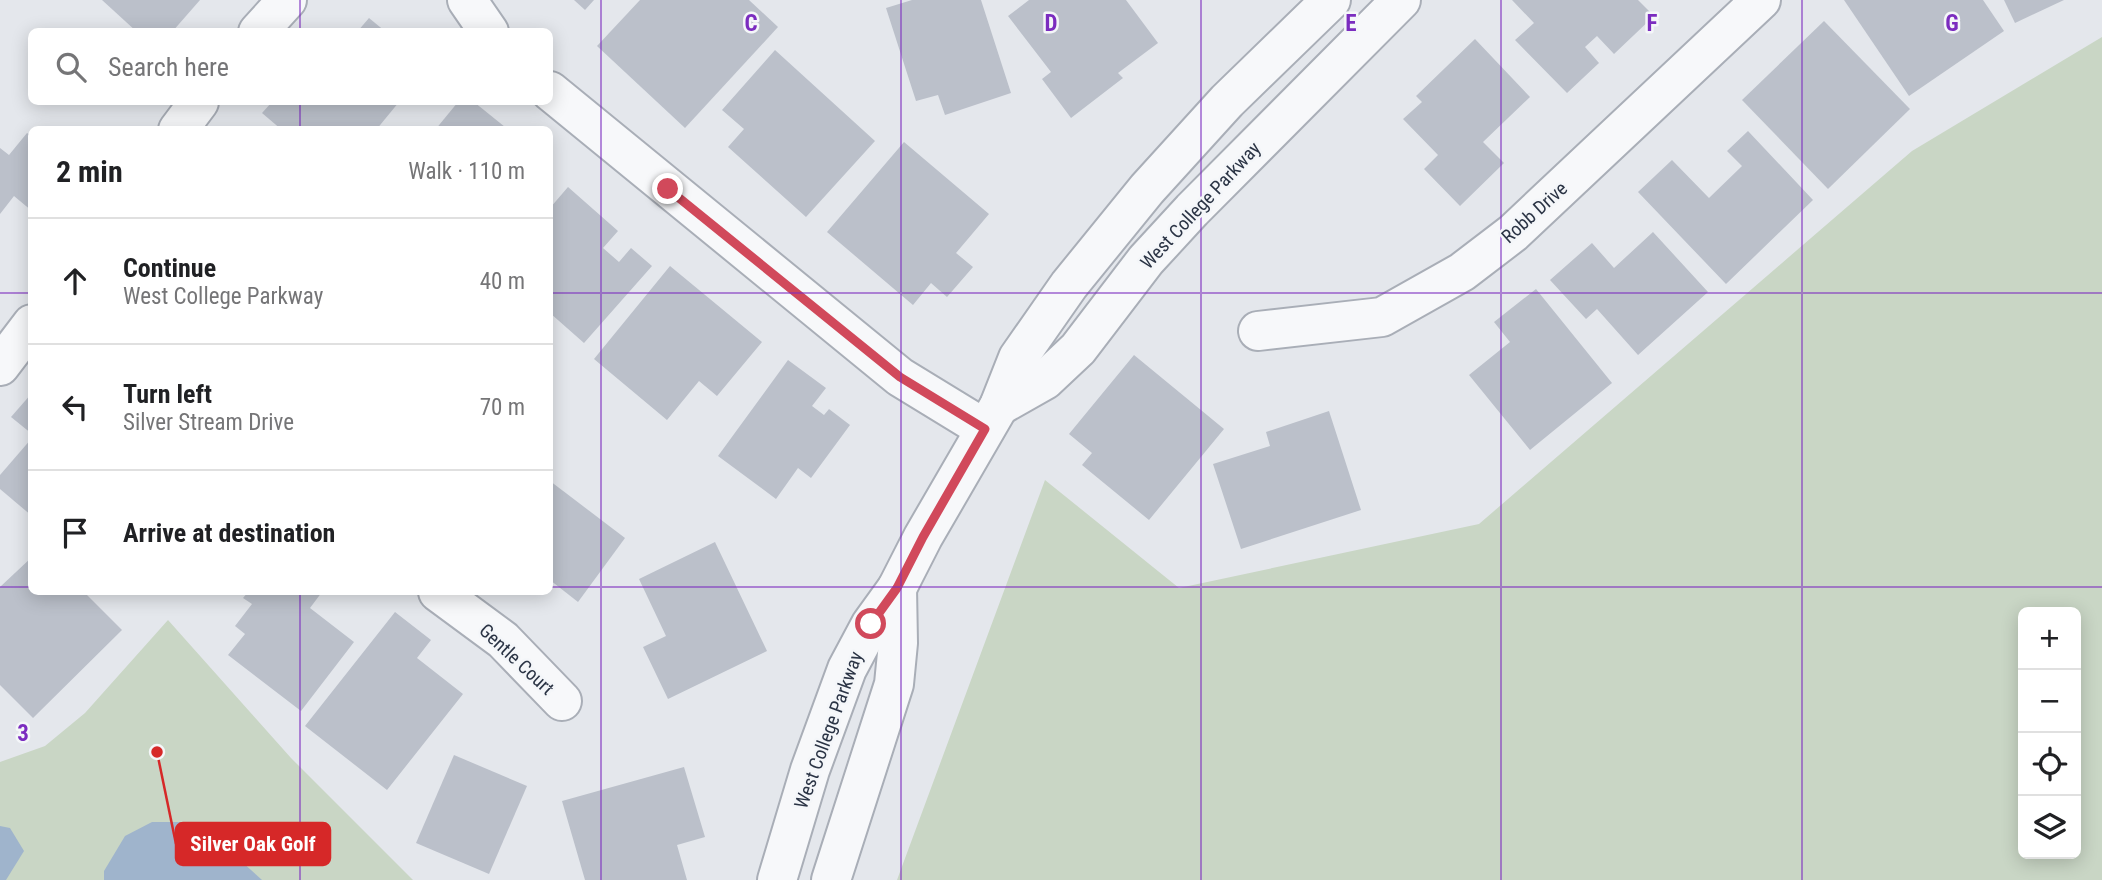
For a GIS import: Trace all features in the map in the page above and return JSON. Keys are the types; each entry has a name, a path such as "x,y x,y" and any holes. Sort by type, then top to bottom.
{"street":[{"path":"262,28 287,0"},
{"path":"467,0 486,28"},
{"name":"West College Parkway","path":"777,880 810,769 846,669 871,624 897,588 923,537 992,418 1018,358 1069,285 1147,189 1227,101 1331,0"},
{"name":"West College Parkway","path":"992,418 1045,380 1078,349 1146,260 1192,210 1401,0"},
{"name":"Robb Drive","path":"1258,331 1382,317 1462,272 1513,233 1761,0"},
{"path":"553,93 900,377 992,418"},
{"path":"181,126 197,105"},
{"path":"0,366 28,329"},
{"name":"West College Parkway","path":"831,880 894,684 898,643 897,588"},
{"name":"Gentle Court","path":"442,595 503,640 562,701"}],"green space":[{"path":"2102,37 2102,880 897,880 1045,480 1179,588 1479,524 1912,151"},
{"path":"168,620 291,758 413,880 0,880 0,762 45,746 85,713"}],"water":[{"path":"152,822 190,822 212,835 262,880 104,880 104,871 125,836"},
{"path":"0,826 10,828 24,851 6,880 0,880"}],"building":[{"path":"102,0 200,0 176,28 133,28"},
{"path":"574,0 594,0 585,10"},
{"path":"640,0 749,0 778,27 685,128 597,46"},
{"path":"912,0 981,0 1011,93 945,115 938,95 916,101 886,8"},
{"path":"1029,0 1126,0 1158,43 1118,73 1123,78 1071,118 1042,79 1051,72 1008,16"},
{"path":"1512,0 1638,0 1654,16 1614,54 1597,36 1585,47 1599,63 1567,93 1515,40 1534,23"},
{"path":"1844,0 1983,0 2004,31 1909,96"},
{"path":"2004,0 2064,0 2015,23"},
{"path":"369,18 381,28 360,28"},
{"path":"1824,21 1910,109 1828,189 1742,100"},
{"path":"1475,39 1530,97 1483,142 1504,163 1460,206 1424,169 1438,155 1403,119 1422,102 1416,96"},
{"path":"775,50 875,141 806,217 728,147 744,129 722,110"},
{"path":"269,105 397,105 379,126 277,126 262,113"},
{"path":"456,105 478,105 504,126 438,126"},
{"path":"1748,131 1813,200 1726,284 1638,192 1672,160 1709,198 1742,166 1727,151"},
{"path":"28,134 28,208 14,196 0,214 0,148 9,155"},
{"path":"904,142 989,214 956,253 973,267 947,297 931,283 913,305 827,232"},
{"path":"568,187 618,231 603,248 619,262 631,248 652,266 584,343 553,316 553,204"},
{"path":"1653,232 1708,292 1638,355 1597,309 1586,319 1550,280 1592,243 1614,268"},
{"path":"670,266 762,342 717,396 699,381 667,420 594,359"},
{"path":"1536,289 1612,383 1530,450 1469,375 1510,342 1494,322"},
{"path":"1134,355 1224,429 1149,520 1082,465 1092,453 1069,434"},
{"path":"788,360 826,388 812,406 824,415 829,409 850,425 811,478 798,468 776,499 718,456"},
{"path":"28,398 28,431 11,417"},
{"path":"1329,411 1361,510 1241,549 1213,464 1270,446 1266,432"},
{"path":"28,443 28,513 0,489 0,475"},
{"path":"553,483 625,538 578,602 553,582"},
{"path":"715,542 767,651 668,699 643,647 666,636 639,579"},
{"path":"28,561 28,595 87,595 122,630 33,718 0,685 0,587"},
{"path":"246,595 320,595 310,608 354,642 301,711 228,655 245,634 235,626 252,604 243,598"},
{"path":"395,612 431,640 417,658 463,694 387,790 305,726"},
{"path":"454,755 527,786 489,874 416,843"},
{"path":"684,767 705,837 677,845 687,880 585,880 562,801"}],"place":[{"name":"Silver Oak Golf","path":"157,752"}],"route":[{"path":"668,189 900,377 985,429 897,588 871,624"}]}
